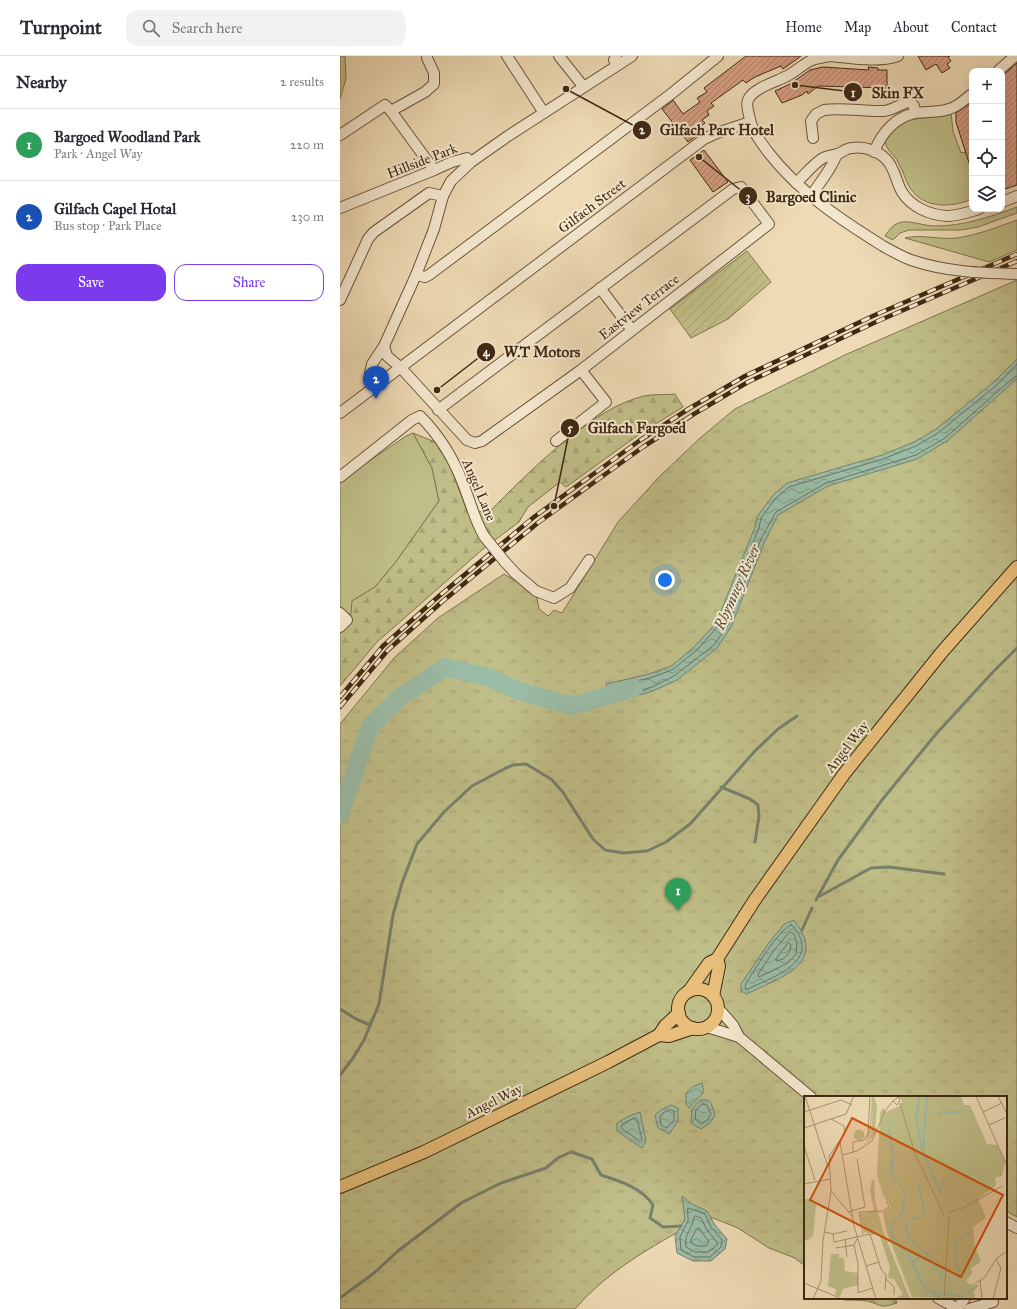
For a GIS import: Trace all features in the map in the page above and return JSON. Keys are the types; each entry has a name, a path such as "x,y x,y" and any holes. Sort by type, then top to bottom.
{"main road":[{"name":"Angel Way","path":"689,991 709,963 717,959 754,901 844,774 942,652 1017,568"},
{"name":"Angel Way","path":"713,996 718,966 717,959"},
{"path":"695,989 708,991 717,1001 718,1008 715,1019 707,1027 698,1029 684,1023 678,1007 680,1001 689,991 695,989"},
{"name":"Angel Way","path":"658,1036 665,1026 679,1013"},
{"name":"Angel Way","path":"340,1187 424,1152 658,1036 669,1036 693,1028"}],"street":[{"path":"507,56 544,112"},
{"path":"559,56 583,86"},
{"name":"Hillside Park","path":"340,208 452,162 467,158 471,162 583,86 616,61 632,56"},
{"path":"416,275 425,277 429,275 671,94 718,56"},
{"path":"898,56 881,59 856,59 830,56 818,57 787,76 763,87 753,94 748,100 747,106 750,122 758,138 777,164 811,196 852,227 909,260 952,271 1017,274"},
{"path":"1001,68 1015,56"},
{"path":"391,111 425,92 434,84 434,73 427,58"},
{"path":"874,152 877,144 891,124 915,113 951,109 969,96"},
{"path":"813,138 811,121 816,114 824,110 882,111 895,109 904,103 910,102 914,106 915,113"},
{"path":"340,135 386,105 434,170"},
{"name":"Gilfach Street","path":"340,413 704,139 750,122"},
{"path":"796,183 824,158 851,148 863,148 886,159 893,169 898,194 906,197 916,206 932,213 947,216 969,212"},
{"path":"811,196 832,166 837,154"},
{"path":"374,387 370,373 372,364 384,346 416,275 434,229 443,196 451,181 471,162"},
{"name":"Eastview Terrace","path":"384,346 387,356 467,440 475,443 482,441 581,370 769,224 742,187 732,189 600,288"},
{"path":"340,300 368,239 374,232 429,193 443,196"},
{"path":"1005,201 1017,196"},
{"path":"438,410 600,288 632,330"},
{"path":"556,441 606,402 581,370"},
{"name":"Angel Lane","path":"340,477 412,420 420,416 433,429 452,460 462,480 477,523 484,536 504,562 516,574 536,591 554,598 570,588 589,560"},
{"path":"340,613 347,620 340,627"},
{"path":"718,1008 733,1025 739,1037"},
{"path":"707,1027 739,1037 810,1096"},
{"path":"1007,1223 1017,1228"},
{"path":"940,1299 957,1309 964,1299"},
{"path":"969,1309 993,1302"}],"green space":[{"path":"340,56 345,56 346,79 340,99"},
{"path":"951,112 953,131 961,153 966,152 969,160 969,200 947,205 930,203 916,195 910,188 898,162 887,148 885,142 899,125 906,121"},
{"path":"1017,207 1017,213 978,227 961,230 909,230 900,233 893,240 885,236 894,225 902,222 946,226 967,223"},
{"path":"1017,220 1017,250 989,262 905,238 965,237"},
{"path":"747,251 771,282 728,319 691,338 670,309"},
{"path":"1017,280 1017,1217 1007,1212 1007,1096 804,1096 804,1265 795,1258 769,1248 738,1228 708,1216 637,1256 604,1281 575,1309 340,1309 340,724 394,658 438,618 504,574 519,583 537,598 539,609 548,616 554,610 562,613 618,522 659,477 699,439 735,409 847,354"},
{"path":"675,394 683,407 641,433 566,487 560,482 528,507 519,522 483,549 377,642 340,686 340,633 350,623 352,601 375,587 395,563 439,501 432,468 413,433 435,442 450,466 467,511 489,512 561,444 603,414 624,403 644,396"},
{"path":"413,433 432,468 439,501 395,563 375,587 353,601 351,616 340,606 340,483 350,474 406,436"},
{"path":"843,1299 895,1299 897,1303 881,1306 867,1301"}],"water":[{"path":"1017,359 1017,379 947,441 917,459 828,486 778,515 765,541 731,627 717,648 677,680 653,691 613,703 606,684 649,674 671,666 693,648 716,623 755,527 757,517 773,495 787,483 882,455 914,442 935,430 995,381"},
{"path":"794,920 803,935 806,948 803,959 796,968 773,982 747,994 741,991 741,984 768,944 784,924"},
{"path":"702,1083 704,1092 689,1108 686,1104 686,1093 694,1086"},
{"path":"700,1100 708,1100 711,1103 715,1115 710,1123 701,1129 691,1123 692,1109"},
{"path":"671,1105 678,1108 678,1121 669,1134 658,1128 655,1115"},
{"path":"640,1112 646,1141 642,1148 617,1131 617,1123"},
{"path":"682,1196 692,1204 707,1211 715,1225 727,1239 725,1249 711,1261 693,1261 677,1253 675,1236 685,1219"}],"building":[{"path":"746,56 801,56 783,69 781,66 755,77 746,83 743,80 711,103 714,106 707,111 709,115 702,120 705,123 695,130 699,134 688,142 662,109 673,100 683,114 700,102 697,98 707,92 704,88"},
{"path":"918,56 950,56 948,57 951,61 947,64 950,68 942,73 936,64 926,70"},
{"path":"1017,63 1017,185 1005,189 1005,104 1005,73"},
{"path":"823,67 869,70 868,67 878,68 878,70 887,70 887,88 818,86 808,94 807,91 802,95 782,103 775,91 790,84 810,70"},
{"path":"969,104 969,163 956,122 956,113"},
{"path":"704,150 728,182 713,192 690,160"}],"waterway":[{"path":"816,900 838,860 882,800 936,734 1017,648"},
{"name":"Rhymney River","path":"340,815 370,726 400,697 446,667 491,678 519,691 572,706 634,688"},
{"path":"340,1075 364,1040 379,1004 393,915 402,883 417,844 444,812 472,786 513,765 526,764 551,779 562,791 593,839 605,850 623,853 647,851 666,842 690,824 755,751 778,729 797,716"},
{"path":"721,787 750,799 758,805 759,816 755,842"},
{"path":"820,896 871,868 889,867 944,874"},
{"path":"802,930 812,908"},
{"path":"340,1009 356,1019 370,1025"},
{"path":"340,1298 374,1273 398,1251 461,1203 501,1183 546,1168 558,1158 571,1152 592,1159 601,1175 630,1186 643,1194 653,1205 650,1218 663,1227 681,1226"}],"railway":[{"path":"340,697 383,646 439,596 534,517 639,441 690,408 745,376 875,315 1017,254"},
{"path":"340,707 388,650 443,601 539,522 643,447 694,414 748,382 878,321 1017,261"}],"place":[{"name":"Skin FX","path":"795,85"},
{"name":"Gilfach Parc Hotel","path":"566,89"},
{"name":"Bargoed Clinic","path":"699,157"},
{"name":"W.T Motors","path":"437,390"},
{"name":"Gilfach Capel Hotal","path":"376,399"},
{"name":"Gilfach Fargoed","path":"554,506"},
{"name":"Bargoed Woodland Park","path":"678,911"}]}
